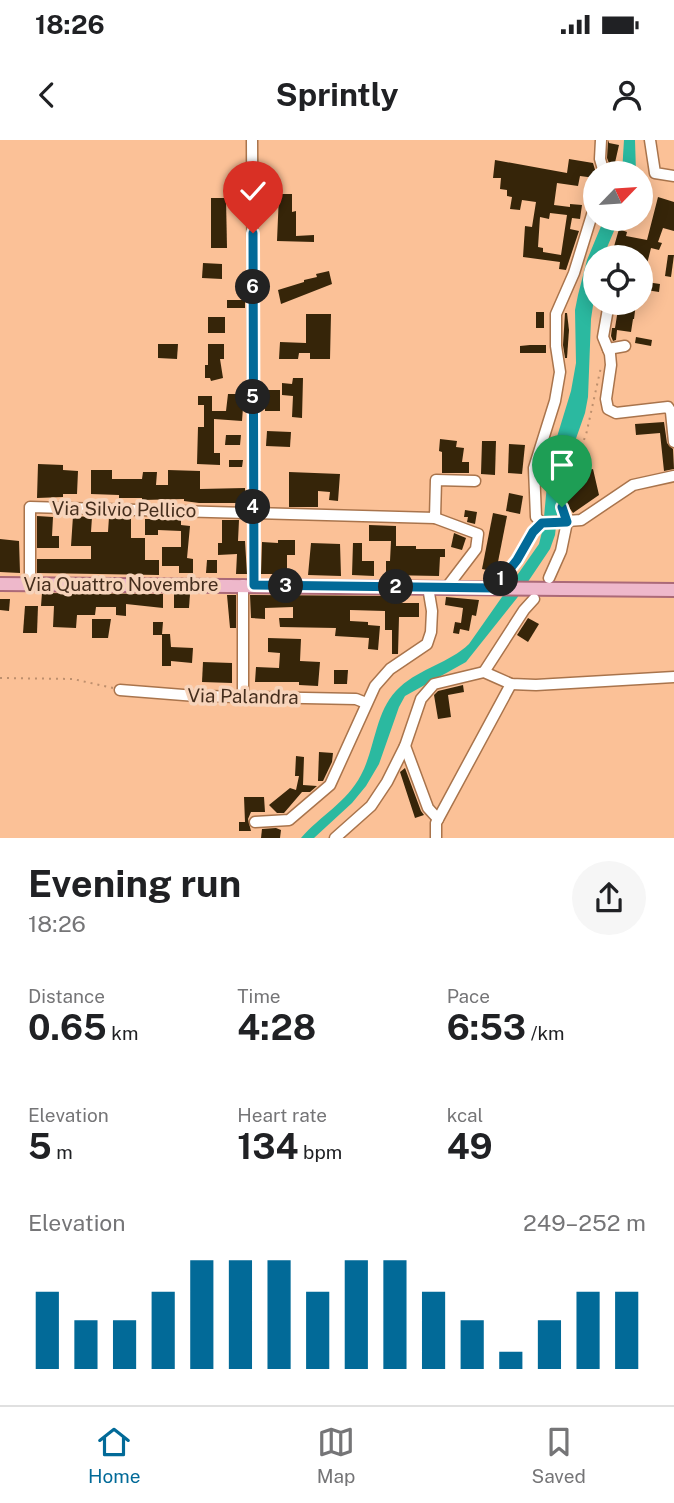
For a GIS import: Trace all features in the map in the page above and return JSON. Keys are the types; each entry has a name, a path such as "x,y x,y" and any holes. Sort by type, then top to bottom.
{"main road":[{"name":"Via Quattro Novembre","path":"0,583 447,587 495,588 535,593 674,590"}],"street":[{"path":"243,696 253,511 253,140"},
{"path":"601,140 601,161"},
{"path":"650,140 655,173 674,176"},
{"path":"587,231 574,273 556,314 556,346 560,372 555,401 534,468 536,517 542,523 586,518 633,485 674,476"},
{"path":"607,315 603,337 611,365 606,402 609,411 668,407 671,412 674,442"},
{"path":"607,347 625,346"},
{"path":"435,517 436,480 475,481"},
{"name":"Via Silvio Pellico","path":"30,584 30,507 253,511"},
{"path":"253,511 435,517 478,534 475,549 447,587"},
{"path":"549,579 561,551 564,522"},
{"path":"255,822 289,820 330,785 375,686 390,669 427,643 431,632 432,611 428,587"},
{"path":"484,672 535,593"},
{"path":"335,838 371,806 387,782 405,746 421,699 434,684 484,672 511,684 536,685 674,677"},
{"path":"436,838 436,823 511,684"},
{"name":"Via Palandra","path":"120,690 196,696 356,699 366,703"},
{"path":"405,746 428,808 438,819"}],"path":[{"path":"564,522 562,507 566,481 593,412 607,347"},
{"path":"495,588 542,523"},
{"path":"0,678 73,679 120,690"}],"water":[{"path":"624,140 635,140 636,161 623,161"},
{"path":"599,231 614,231 608,245 593,245"},
{"path":"583,276 583,315 592,315 588,397 561,481 555,535 550,549 517,598 466,662 405,696 379,764 352,803 314,838 301,838 355,785 366,764 385,706 392,696 408,680 453,656 469,644 539,544 549,463 571,391 576,363 575,310"}],"building":[{"path":"608,140 609,143 619,145 615,161 608,161"},
{"path":"569,159 583,161 583,176 580,176 578,186 557,183 554,205 582,205 580,219 572,218 570,229 579,231 566,270 559,269 560,262 523,257 525,226 532,227 536,202 522,200 520,210 510,209 512,197 507,196 507,190 500,189 501,178 493,178 495,160 567,173","holes":["550,213 567,215 561,255 543,252 543,248 538,247 540,217 549,219"]},
{"path":"279,194 292,194 292,212 296,211 296,236 314,235 314,242 277,241"},
{"path":"658,197 674,202 674,231 663,228 658,242 662,243 659,250 653,248 653,245 614,245 618,231 627,232 626,236 647,240 649,231 653,231 653,217"},
{"path":"211,198 226,198 227,248 211,248"},
{"path":"668,255 674,255 671,277 665,276"},
{"path":"203,263 222,264 222,279 202,278"},
{"path":"329,271 332,284 281,304 278,290"},
{"path":"653,283 660,284 659,292 653,291"},
{"path":"227,300 245,300 245,308 227,308"},
{"path":"536,312 544,312 544,328 536,328"},
{"path":"565,313 569,330 567,358 563,345"},
{"path":"306,314 331,314 330,359 310,359 310,353 299,353 298,359 279,359 280,342 306,343"},
{"path":"617,315 634,315 631,332 617,330 616,340 613,341 612,328 615,328"},
{"path":"208,317 225,317 225,333 208,333"},
{"path":"636,337 652,340 651,346 635,343"},
{"path":"158,344 178,344 177,359 158,358"},
{"path":"208,344 224,344 224,359 220,359 223,378 211,381 210,378 205,378"},
{"path":"546,345 546,353 520,353 520,346"},
{"path":"293,378 303,378 302,418 292,417 293,396 282,395 282,383 292,384"},
{"path":"265,390 280,390 280,411 265,411"},
{"path":"228,394 244,394 242,421 214,419 214,453 220,453 220,465 197,464 198,427 204,427 204,405 198,405 198,396 212,396 212,411 226,411"},
{"path":"664,422 667,443 673,449 674,469 664,471 660,433 636,435 635,424"},
{"path":"267,431 291,432 290,447 266,446"},
{"path":"226,435 241,435 240,445 225,445"},
{"path":"440,439 457,441 456,447 464,448 462,462 469,462 469,473 442,473"},
{"path":"482,441 496,441 495,475 481,474"},
{"path":"509,444 525,445 522,474 508,473"},
{"path":"229,460 243,460 242,467 229,467"},
{"path":"38,464 63,465 63,470 78,471 77,494 37,498"},
{"path":"593,469 599,495 573,513 564,500 582,487 579,472"},
{"path":"91,470 112,470 112,479 142,479 143,472 157,472 156,485 168,485 168,470 200,471 200,489 245,488 245,503 199,503 184,499 142,500 119,498 119,495 91,494"},
{"path":"289,472 340,474 338,501 329,500 330,492 318,491 318,507 289,507"},
{"path":"509,493 523,496 520,514 506,511"},
{"path":"465,510 477,512 475,524 467,522 468,517 464,517"},
{"path":"493,513 507,516 496,572 482,569"},
{"path":"37,516 53,517 52,536 59,536 59,548 37,548"},
{"path":"73,516 92,517 91,532 108,532 109,517 131,517 131,538 145,538 145,560 159,560 159,575 37,573 37,559 91,559 91,546 71,546"},
{"path":"145,519 181,519 181,525 190,526 187,558 193,559 193,573 179,573 179,566 162,566 162,547 181,547 181,531 158,530 158,535 145,535"},
{"path":"222,520 239,520 238,541 245,541 247,574 236,574 237,554 218,555 218,543 222,543"},
{"path":"369,525 396,526 396,546 445,549 445,557 440,557 439,576 386,575 391,541 369,541"},
{"path":"454,533 466,538 462,550 451,547"},
{"path":"0,539 19,541 20,573 0,572"},
{"path":"278,540 295,540 295,555 287,555 287,574 261,574 262,542 278,543"},
{"path":"311,543 340,544 341,576 308,575"},
{"path":"353,543 362,543 362,561 374,561 374,576 352,575"},
{"path":"207,560 217,560 217,573 206,573"},
{"path":"42,593 163,594 163,608 126,604 126,616 116,615 116,607 96,607 95,615 77,615 76,628 53,627 54,606 41,606"},
{"path":"174,594 190,594 189,608 174,608"},
{"path":"227,595 236,595 236,628 230,628"},
{"path":"250,595 396,596 396,603 419,603 419,617 399,617 398,654 392,654 392,630 385,630 385,611 350,610 350,621 380,626 378,650 368,649 369,638 335,636 336,628 280,627 279,618 293,618 293,607 265,608 265,619 251,618"},
{"path":"446,597 479,600 469,631 460,629 459,634 453,633 455,622 461,623 463,608 445,605"},
{"path":"0,599 10,599 9,611 0,610"},
{"path":"25,606 38,606 37,633 23,633"},
{"path":"528,618 539,624 528,642 517,635"},
{"path":"92,619 111,619 108,638 92,638"},
{"path":"153,622 163,622 162,634 170,634 171,647 193,648 192,663 171,661 171,666 162,666 162,635 153,635"},
{"path":"268,638 301,639 300,661 320,662 318,686 299,685 299,682 255,682 256,667 279,668 280,653 268,652"},
{"path":"203,662 232,663 232,683 202,682"},
{"path":"334,670 348,670 347,684 334,684"},
{"path":"463,685 464,692 448,695 451,717 438,719 434,695 438,691"},
{"path":"319,752 333,753 323,781 318,781"},
{"path":"296,756 304,757 303,785 317,786 310,792 302,792 284,813 277,813 269,805 290,788 296,790 299,776 295,776"},
{"path":"405,768 424,815 415,818 400,772"},
{"path":"244,797 264,797 265,812 251,812 248,819 251,831 239,831 239,822 245,822"},
{"path":"262,829 281,830 280,838 261,838"}],"route":[{"path":"253,233 254,585 495,588 542,523 567,522 562,507"}]}
